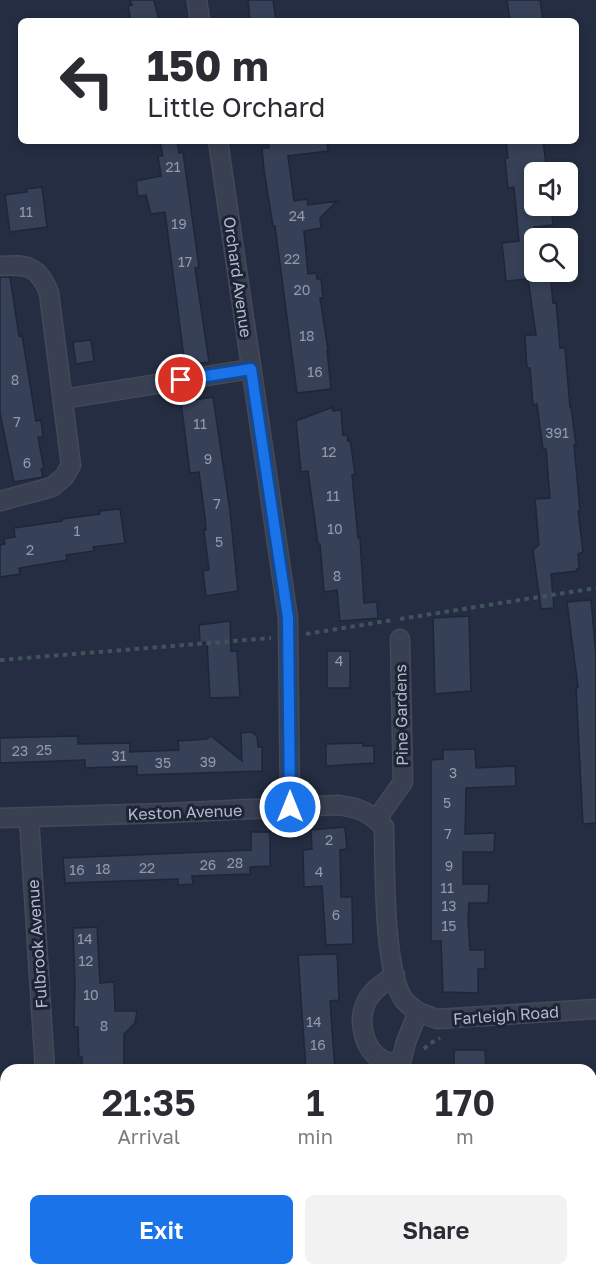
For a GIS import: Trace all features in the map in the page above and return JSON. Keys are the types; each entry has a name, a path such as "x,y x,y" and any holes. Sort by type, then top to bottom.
{"street":[{"path":"197,0 200,18"},
{"name":"Orchard Avenue","path":"218,144 288,618 290,807"},
{"path":"0,266 21,264 32,269 44,279 49,293 71,465 64,477 52,488 0,501"},
{"path":"63,399 251,369"},
{"name":"Pine Gardens","path":"373,816 403,782 400,639"},
{"name":"Keston Avenue","path":"0,818 338,805 357,807 373,816"},
{"path":"373,816 384,827 386,900 396,984 404,1000 417,1012 400,1064"},
{"name":"Fulbrook Avenue","path":"29,818 45,1064"},
{"path":"392,1064 369,1050 362,1020 365,1004 375,990 394,975"},
{"name":"Farleigh Road","path":"417,1012 437,1019 596,1009"}],"path":[{"path":"0,660 288,636 596,588"},
{"path":"421,1052 441,1037"}],"building":[{"path":"130,0 154,0 158,18 130,18 128,6 132,5"},
{"path":"248,0 273,0 276,18 250,18"},
{"path":"507,0 540,0 543,18 510,18"},
{"path":"161,144 178,144 179,153 183,152 199,267 195,268 209,362 185,365 165,212 151,214 146,195 138,196 136,181 161,176 158,156 163,156"},
{"path":"268,144 327,144 328,151 288,156 294,201 307,199 308,205 337,201 320,218 321,228 304,231 308,274 316,273 317,279 321,279 323,298 320,298 331,389 297,393 275,226 273,226 264,170 262,148 269,148"},
{"path":"506,144 543,144 546,162 524,162 524,216 552,216 553,225 524,228 524,279 506,281 502,243 519,241 514,187 508,188 505,159 508,158"},
{"path":"42,187 47,227 10,232 5,195"},
{"path":"0,277 10,277 36,421 41,420 43,437 38,437 44,469 41,469 43,477 14,482 0,413"},
{"path":"528,282 551,282 553,303 556,302 560,348 565,348 576,445 574,445 580,511 578,511 583,552 578,554 579,569 577,571 551,574 554,608 541,609 533,550 539,545 535,499 550,498 546,449 543,449 537,404 533,405 530,368 527,368 525,335 536,335"},
{"path":"91,340 94,361 76,364 73,342"},
{"path":"213,397 230,511 238,591 206,596 203,571 209,570 204,530 206,530 205,517 199,472 190,473 181,402"},
{"path":"333,407 333,411 341,410 343,435 347,435 348,441 350,440 355,474 352,475 358,538 360,538 364,603 377,602 378,618 340,621 337,590 324,592 320,544 318,544 308,471 301,472 296,421"},
{"path":"120,509 125,543 93,547 94,551 66,555 67,560 19,568 20,574 0,577 0,545 5,544 4,539 15,537 14,528"},
{"path":"591,600 596,656 596,823 583,824 576,687 578,687 567,602"},
{"path":"469,616 471,691 435,694 433,618"},
{"path":"230,621 231,651 237,651 240,697 210,698 207,642 200,643 199,625"},
{"path":"327,651 350,651 350,688 327,688"},
{"path":"251,732 257,736 258,747 262,747 262,771 137,775 137,766 85,768 85,760 0,763 0,738 78,736 78,744 130,743 130,752 179,750 178,741 207,739 211,736 242,761 241,733"},
{"path":"363,743 363,746 374,746 374,763 326,766 326,744"},
{"path":"475,749 476,768 515,766 516,786 466,788 465,834 495,833 494,852 463,852 463,884 489,884 488,903 469,903 468,918 470,950 485,950 485,969 478,969 478,993 443,992 441,941 431,941 431,760 443,759 443,750"},
{"path":"345,827 347,849 340,850 341,897 352,897 353,944 326,945 322,886 304,887 303,850 312,849 311,830"},
{"path":"251,832 270,832 270,866 250,867 250,874 192,876 193,884 178,885 178,879 65,883 63,858 251,850"},
{"path":"97,927 100,983 114,982 115,1011 137,1011 135,1023 124,1034 124,1064 82,1064 82,1057 79,1057 78,1027 74,1027 73,928"},
{"path":"337,954 339,1000 330,1001 335,1064 306,1064 298,955"},
{"path":"454,1050 485,1050 486,1064 454,1064"}],"route":[{"path":"181,380 251,369 288,618 290,807"}]}
